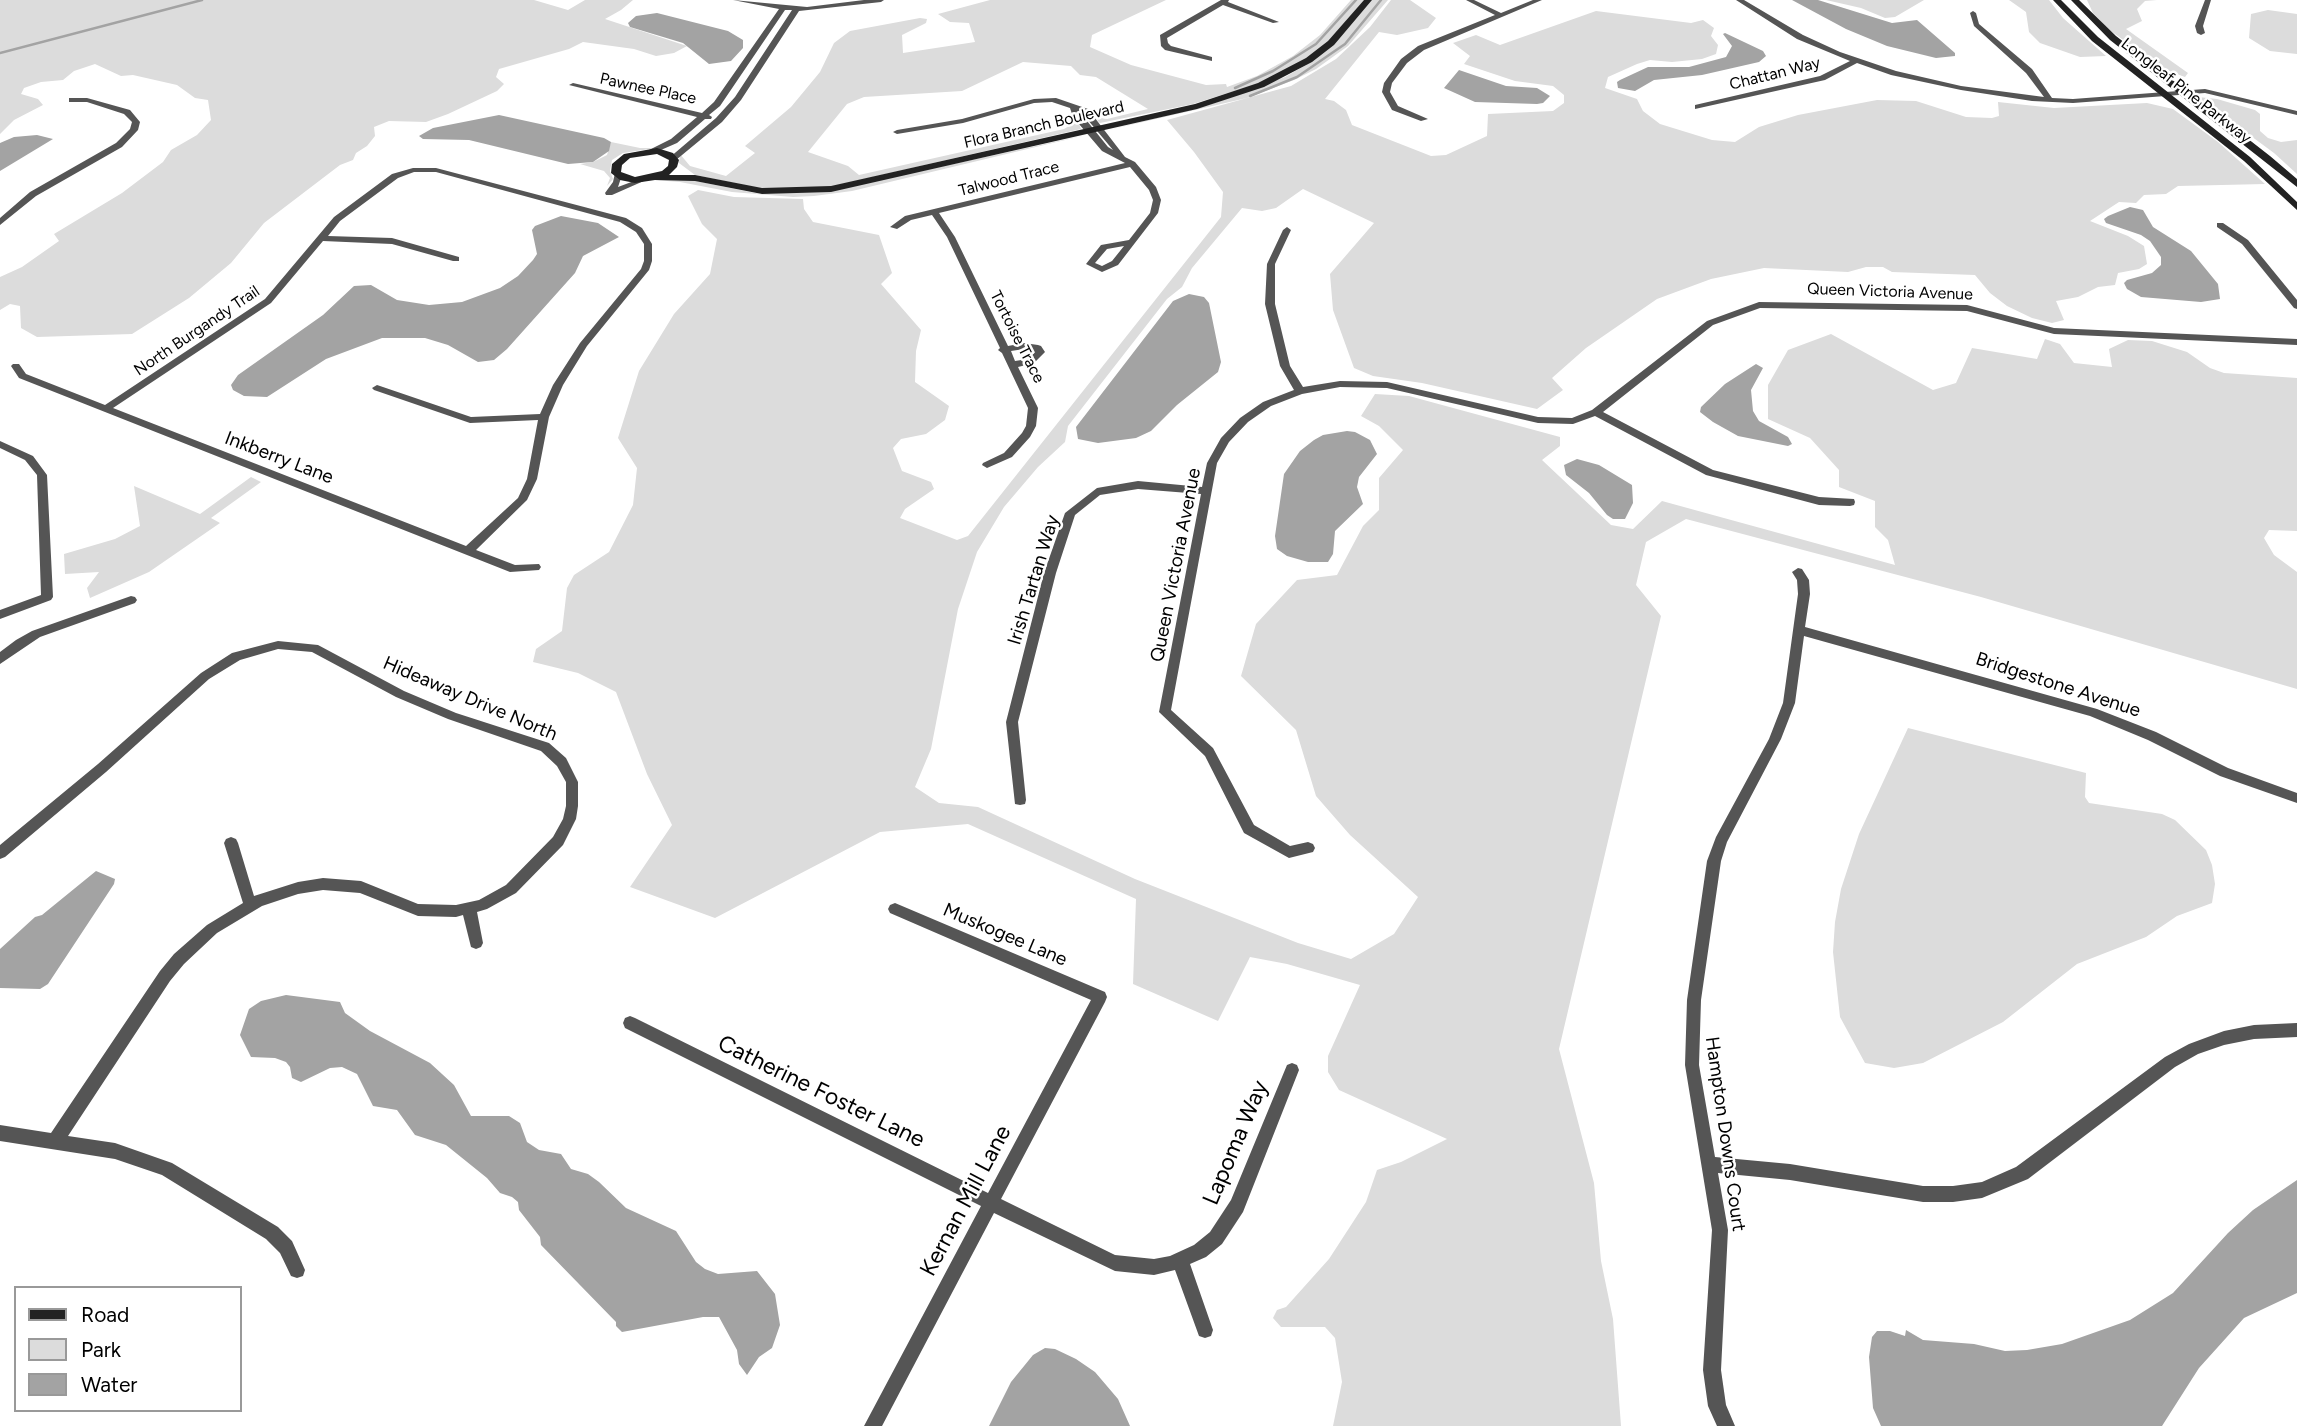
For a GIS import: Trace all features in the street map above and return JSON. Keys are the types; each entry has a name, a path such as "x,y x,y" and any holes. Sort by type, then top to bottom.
{"street":[{"path":"736,0 783,8 837,7 881,0"},
{"name":"Flora Branch Boulevard","path":"655,177 695,178 762,191 831,189 1213,102 1282,75 1309,60 1331,43 1368,0"},
{"path":"1469,0 1500,15"},
{"path":"1424,119 1404,113 1389,100 1386,92 1396,72 1410,56 1421,48 1539,0"},
{"path":"1739,0 1800,37 1855,61 1961,88 2050,100 2216,92 2297,113"},
{"name":"Longleaf Pine Parkway","path":"2057,0 2076,23 2256,167 2297,207"},
{"name":"Longleaf Pine Parkway","path":"2075,0 2113,38 2297,184"},
{"path":"2201,33 2199,26 2208,0"},
{"path":"1209,59 1175,51 1165,46 1163,37 1224,1 1275,22"},
{"path":"609,193 618,175 615,167 622,159 674,141 706,116 734,82 783,8"},
{"path":"673,161 719,120 738,98 797,8"},
{"path":"1973,13 1976,25 2029,71 2050,100"},
{"path":"756,49 771,50"},
{"name":"Chattan Way","path":"1698,107 1822,78 1855,61"},
{"name":"Pawnee Place","path":"573,85 584,90 719,120"},
{"path":"0,222 33,194 112,150 134,130 136,122 127,112 94,102 72,100"},
{"path":"897,132 964,121 1038,100 1058,101 1073,106 1076,115 1094,129 1105,149 1122,156 1132,164 1153,188 1157,200 1154,213 1130,242"},
{"name":"Flora Branch Boulevard","path":"651,151 662,152 695,178"},
{"name":"Flora Branch Boulevard","path":"618,175 642,180 655,177 665,173 673,161"},
{"name":"Talwood Trace","path":"894,227 908,218 1132,164"},
{"name":"North Burgandy Trail","path":"105,409 268,301 344,213 385,182 404,173 436,170 623,220 639,230 648,244 648,261 639,278 569,365 544,417"},
{"path":"589,209 609,193 642,180"},
{"name":"Tortoise Trace","path":"934,212 951,237 1003,350 1032,401 1033,417 1026,435 1008,455 987,465"},
{"path":"2220,225 2245,242 2297,306"},
{"path":"1287,230 1271,264 1270,304 1285,366 1300,391"},
{"path":"321,238 392,241 456,258"},
{"name":"Queen Victoria Avenue","path":"1308,848 1289,852 1250,829 1209,752 1165,712 1212,463 1225,440 1244,420 1267,404 1300,391 1340,384 1387,386 1538,420 1573,421 1596,412 1710,323 1759,305 1967,308 2054,331 2297,342"},
{"path":"1003,350 1024,345 1038,348 1040,352 1031,360 1011,365"},
{"name":"Inkberry Lane","path":"16,366 22,376 513,569 535,567"},
{"path":"377,388 470,420 544,417 528,489 513,510 468,551"},
{"path":"1596,412 1710,473 1819,501 1850,502"},
{"path":"0,444 29,458 42,475 47,597 0,615"},
{"name":"Irish Tartan Way","path":"1020,800 1012,722 1050,573 1070,513 1097,492 1138,485 1208,491"},
{"name":"Hampton Downs Court","path":"1726,1426 1717,1406 1712,1370 1720,1230 1692,1065 1691,1029 1709,883 1721,841 1784,720 1800,630 1804,586 1798,572"},
{"path":"0,659 36,634 131,600"},
{"name":"Bridgestone Avenue","path":"1800,630 2093,712 2152,736 2224,772 2297,798"},
{"name":"Hideaway Drive North","path":"0,853 218,666 257,649 298,645 321,651 400,694 452,716 545,747 558,756 567,768 572,782 569,819 558,841 511,890 469,909 437,912 418,910 378,892 342,884 298,888 250,905 212,929 179,959 57,1140"},
{"path":"231,843 250,905"},
{"path":"469,909 476,943"},
{"name":"Muskogee Lane","path":"895,909 1100,997"},
{"name":"Kernan Mill Lane","path":"873,1426 1100,997"},
{"name":"Catherine Foster Lane","path":"630,1023 991,1203"},
{"path":"1709,1164 1790,1172 1923,1194 1982,1190 2022,1173 2170,1062 2194,1049 2224,1038 2254,1032 2297,1030"},
{"name":"Lapoma Way","path":"991,1203 1115,1263 1154,1267 1180,1260 1200,1251 1216,1238 1227,1222 1292,1070"},
{"path":"0,1133 115,1151 166,1169 272,1233 286,1247 297,1270"},
{"path":"1180,1260 1205,1330"}],"green space":[{"path":"0,0 534,0 568,10 585,0 633,0 605,19 687,46 674,53 656,56 634,49 583,42 569,49 499,69 496,77 504,84 497,91 448,114 426,122 389,121 374,127 375,136 367,146 356,153 353,160 340,165 264,223 231,263 189,298 132,334 37,337 21,328 20,306 10,304 0,310 0,277 22,267 59,241 54,234 122,193 163,162 171,150 197,135 211,120 208,100 195,98 177,85 133,75 121,76 95,64 74,71 63,80 41,82 24,88 21,94 38,99 43,105 14,120 0,134"},
{"path":"990,0 1166,0 1092,35 1090,47 1131,65 1206,85 1226,84 1227,87 1257,76 1293,56 1320,35 1351,0 1364,0 1328,42 1307,58 1260,83 1193,104 1100,123 1094,117 1107,119 1148,109 1096,77 1080,75 1071,66 1023,62 962,91 864,97 847,104 808,152 848,166 859,175 1064,129 1078,121 1081,129 829,187 764,189 695,175 679,163 680,154 690,166 726,176 755,153 745,146 791,107 820,72 834,43 850,31 920,18 927,19 926,23 902,35 903,53 975,42 969,23 950,22 938,14"},
{"path":"1371,0 1388,0 1348,46 1316,69 1294,80 1247,98 1108,130 1209,105 1285,77 1306,65"},
{"path":"1391,0 1410,0 1436,18 1428,28 1397,35 1379,32 1325,99 1334,101 1346,110 1352,125 1431,156 1446,155 1487,136 1488,114 1553,111 1564,103 1564,95 1553,86 1515,81 1464,64 1470,56 1453,43 1476,35 1500,45 1596,11 1691,23 1703,20 1714,28 1711,36 1718,45 1716,54 1702,59 1672,62 1650,60 1608,77 1605,88 1637,99 1643,111 1660,124 1712,140 1735,142 1759,127 1798,115 1877,100 1916,101 1966,117 1992,118 1999,116 1998,102 2054,108 2147,103 2173,109 2218,142 2265,184 2178,186 2166,194 2144,195 2136,203 2119,202 2090,221 2128,236 2144,246 2147,264 2139,269 2118,273 2115,285 2098,287 2078,297 2056,301 2064,320 2052,323 2032,318 2007,306 1990,293 1975,275 1892,272 1883,267 1866,267 1848,272 1764,268 1711,279 1657,299 1586,348 1552,378 1563,390 1537,409 1422,383 1373,376 1354,368 1333,310 1330,274 1374,223 1303,189 1276,208 1262,211 1242,208 1192,268 1182,287 1167,299 1068,426 1065,442 1038,467 1004,507 977,552 958,609 931,749 915,787 939,803 978,807 1135,879 1298,943 1351,959 1394,934 1418,897 1350,835 1316,796 1296,730 1241,676 1256,624 1297,580 1337,575 1363,526 1379,510 1379,478 1403,450 1379,426 1361,416 1375,394 1409,396 1560,437 1560,446 1542,460 1611,525 1633,529 1662,501 1895,565 1888,540 1875,527 1875,501 1839,487 1839,470 1810,438 1768,419 1768,385 1788,350 1831,334 1933,390 1956,383 1972,348 2037,359 2045,339 2060,344 2074,363 2112,367 2109,349 2128,340 2152,341 2187,352 2210,368 2224,373 2297,378 2297,531 2269,530 2264,538 2274,555 2297,572 2297,689 1981,597 1686,519 1646,542 1636,585 1661,616 1559,1049 1594,1183 1601,1261 1613,1319 1621,1426 1333,1426 1342,1382 1335,1338 1325,1327 1281,1327 1273,1318 1277,1310 1286,1307 1329,1259 1366,1202 1377,1170 1401,1162 1447,1139 1339,1090 1328,1072 1328,1056 1360,985 1287,964 1250,957 1218,1021 1133,984 1136,899 968,824 880,832 715,918 630,887 672,825 647,774 616,692 578,673 533,662 536,649 562,631 567,588 574,575 609,552 633,505 637,468 618,438 639,371 674,314 710,274 717,239 702,224 688,196 698,190 734,197 803,199 804,209 813,222 879,235 892,273 881,284 921,330 916,351 915,382 949,406 945,420 926,434 901,439 893,448 902,471 931,482 934,489 905,509 900,518 957,540 968,536 1221,217 1223,192 1167,120 1291,86 1336,59 1370,27"},
{"path":"1826,0 1924,0 1895,17 1885,18 1861,8"},
{"path":"2009,0 2049,0 2063,18 2106,56 2080,57 2040,43 2029,32 2026,12"},
{"path":"2087,0 2157,0 2145,1 2137,9 2142,21 2126,29 2188,73 2185,77 2165,70 2108,29 2093,13"},
{"path":"2268,10 2297,14 2297,54 2270,51 2249,38 2251,14"},
{"path":"2198,97 2217,99 2255,110 2260,114 2260,131 2268,138 2281,142 2297,140 2297,174 2274,153"},
{"path":"1086,135 852,191 814,196 793,197 732,192 654,180 691,180 760,194 829,191"},
{"path":"611,142 640,148 656,148 623,153 612,160 610,171 613,179 607,186 610,178 604,171 580,164 593,162 607,155"},
{"path":"251,477 261,482 211,518 220,523 149,572 90,598 87,588 99,572 65,574 64,554 115,539 140,526 134,486 200,514"},
{"path":"1908,728 2086,773 2085,797 2089,803 2162,814 2175,820 2206,850 2215,884 2212,903 2177,916 2146,937 2077,964 2003,1022 1923,1063 1894,1068 1865,1063 1840,1017 1833,952 1835,922 1841,889 1859,834"}],"water":[{"path":"1792,0 1818,0 1892,23 1917,20 1955,53 1955,56 1936,58 1887,46 1846,29"},
{"path":"657,13 728,31 743,40 743,48 731,61 709,64 683,43 630,27 628,23 636,16"},
{"path":"1723,34 1763,51 1766,56 1759,62 1702,75 1654,80 1635,91 1618,88 1617,82 1648,67 1689,67 1726,57 1732,46"},
{"path":"1459,70 1506,86 1537,88 1550,96 1543,103 1537,104 1475,102 1444,88"},
{"path":"499,115 604,138 611,142 609,151 593,162 568,164 469,140 423,139 419,136 433,128"},
{"path":"37,135 53,139 0,171 0,143 14,137"},
{"path":"2130,207 2143,210 2153,227 2191,251 2218,284 2220,299 2201,302 2141,297 2127,289 2124,283 2127,280 2152,273 2161,265 2161,257 2150,241 2141,235 2106,223 2104,219 2108,216"},
{"path":"561,216 598,223 619,237 583,256 575,273 494,360 478,362 448,345 425,338 382,338 326,359 267,397 244,396 233,390 231,385 238,375 323,315 354,286 371,285 397,300 429,305 462,302 500,288 518,276 537,254 532,230 535,226"},
{"path":"1189,294 1204,297 1209,303 1221,362 1218,372 1177,405 1151,431 1136,438 1098,443 1078,439 1076,427 1173,301"},
{"path":"1756,364 1763,368 1751,390 1753,411 1759,421 1788,437 1792,444 1788,446 1738,436 1700,412 1701,407 1725,384"},
{"path":"1347,431 1370,440 1377,454 1359,477 1357,487 1363,504 1335,531 1333,554 1328,562 1308,562 1287,556 1277,549 1275,536 1284,474 1300,451 1314,440 1323,435"},
{"path":"1577,459 1599,465 1632,485 1633,503 1625,519 1613,519 1607,515 1589,493 1566,475 1564,465"},
{"path":"96,871 115,879 114,884 48,984 40,989 0,988 0,949 35,917 42,915"},
{"path":"286,995 340,1002 345,1013 370,1031 430,1063 454,1085 471,1116 509,1116 520,1123 527,1142 539,1150 561,1154 571,1169 588,1174 626,1208 676,1231 696,1262 705,1269 718,1274 757,1271 775,1294 780,1325 772,1348 759,1357 747,1375 739,1364 737,1350 719,1317 703,1317 622,1332 616,1322 541,1245 540,1237 519,1210 518,1202 500,1193 487,1178 446,1145 415,1135 397,1110 373,1106 357,1074 342,1067 330,1068 301,1082 292,1078 286,1062 275,1058 251,1057 240,1035 249,1009 261,1001"},
{"path":"2297,1180 2297,1293 2244,1318 2199,1368 2162,1426 1881,1426 1873,1408 1869,1357 1872,1337 1877,1331 1890,1331 1905,1336 1906,1330 1923,1340 1974,1344 2005,1351 2062,1344 2130,1320 2173,1293 2253,1210"},
{"path":"1045,1348 1055,1349 1076,1359 1095,1372 1118,1399 1130,1426 989,1426 1011,1382 1033,1355"}],"waterway":[{"path":"0,53 202,0"},
{"path":"1235,88 1273,71 1316,44 1356,0"},
{"path":"1250,96 1297,77 1345,44 1381,0"}]}
